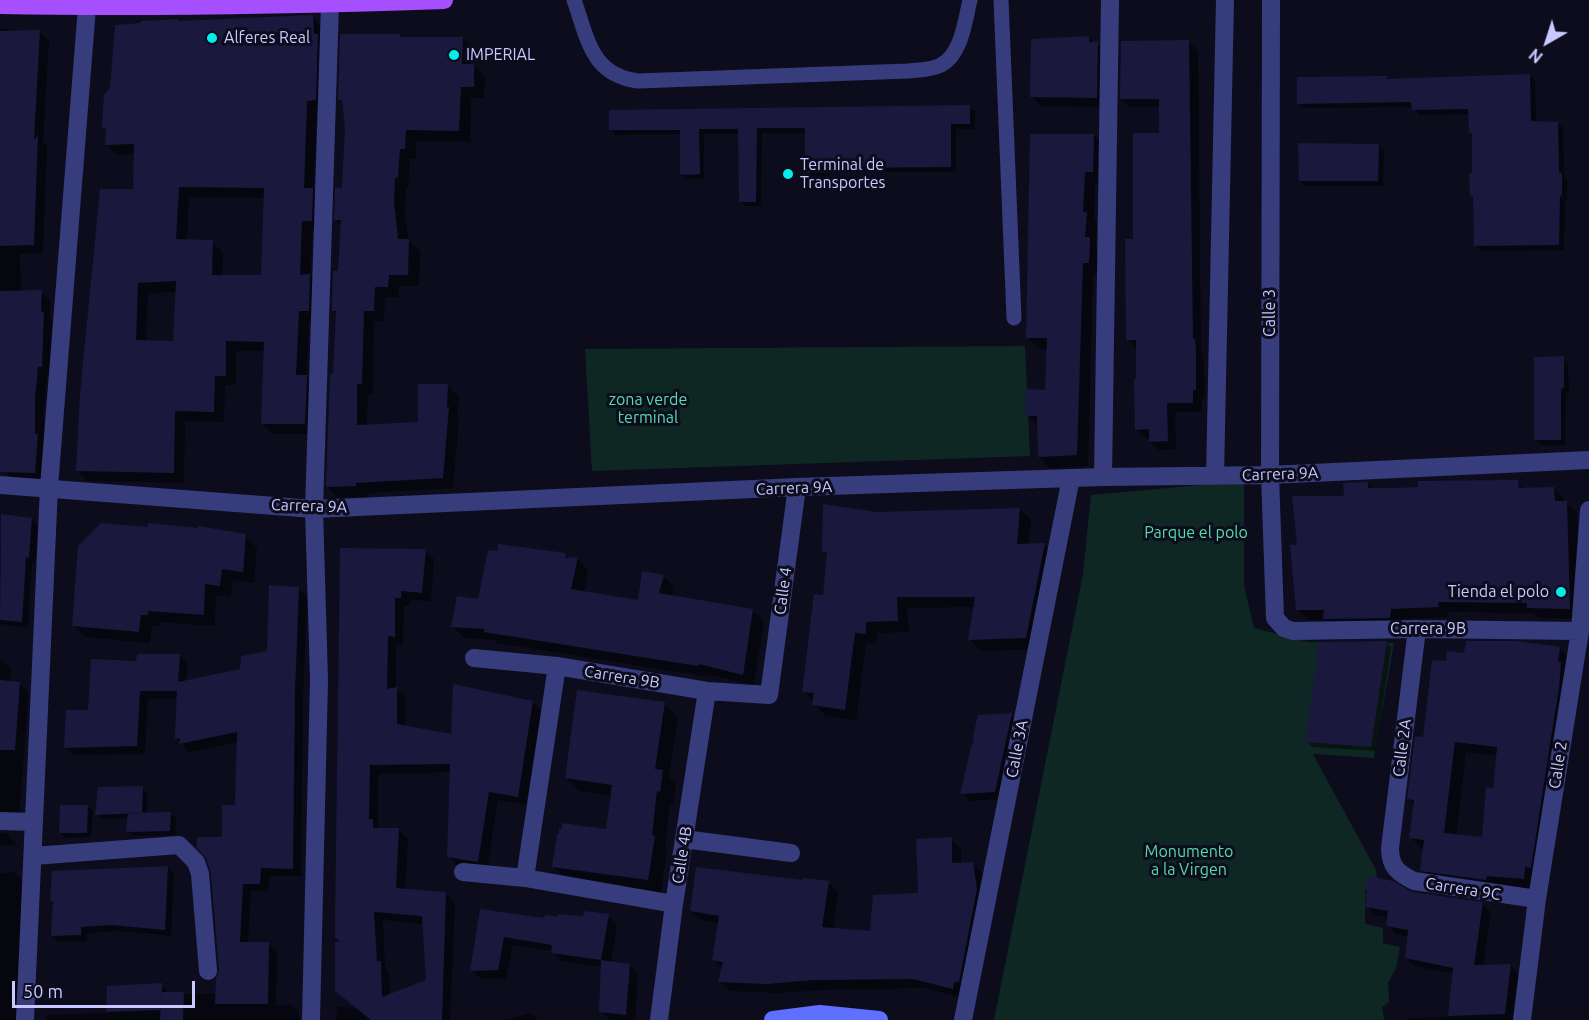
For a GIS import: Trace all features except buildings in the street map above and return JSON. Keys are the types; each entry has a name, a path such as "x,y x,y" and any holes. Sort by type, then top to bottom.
{"main road":[{"path":"0,4 87,7 444,0"},
{"path":"773,1020 820,1014 879,1020"}],"street":[{"path":"1103,477 1110,0"},
{"path":"1215,476 1225,0"},
{"name":"Calle 3","path":"1271,0 1270,475 1273,610 1279,625"},
{"path":"311,1020 319,680 314,509 330,4"},
{"path":"25,1020 49,487 87,7"},
{"name":"Carrera 9A","path":"0,485 314,509 1071,478 1270,475 1589,460"},
{"name":"Calle 3A","path":"963,1020 1071,478"},
{"name":"Calle 4","path":"769,695 797,488"},
{"name":"Calle 2","path":"1522,1020 1537,899 1580,631 1589,510"},
{"name":"Carrera 9B","path":"1279,625 1293,631 1417,629 1580,631"},
{"name":"Calle 2A","path":"1393,867 1390,848 1417,629"},
{"name":"Carrera 9B","path":"474,658 557,666 707,691 769,695"},
{"path":"525,878 557,666"},
{"name":"Calle 4B","path":"659,1020 674,904 707,691"},
{"path":"0,821 33,822"},
{"path":"684,840 791,853"},
{"path":"33,856 179,845 196,861 200,874 208,971"},
{"name":"Carrera 9C","path":"1393,867 1414,881 1537,899"},
{"path":"463,872 525,878 674,904"}],"lane":[{"path":"574,0 597,60 615,76 638,81 931,69 943,64 953,54 961,37 970,0"},
{"path":"1001,0 1014,318"}],"green space":[{"name":"zona verde terminal","path":"1025,346 1030,456 592,471 585,349"},
{"name":"Monumento a la Virgen","path":"1244,481 1244,585 1254,628 1308,642 1394,643 1374,758 1313,754 1376,870 1378,886 1365,890 1365,924 1383,928 1383,943 1400,947 1396,968 1388,983 1389,1002 1382,1007 1384,1020 994,1020 1083,574 1091,495"}],"place":[{"name":"Alferes Real","path":"212,38"},
{"name":"IMPERIAL","path":"454,55"},
{"name":"Terminal de Transportes","path":"788,174"},
{"name":"Tienda el polo","path":"1561,592"}],"park label":[{"name":"Parque el polo","path":"1196,533"}]}
